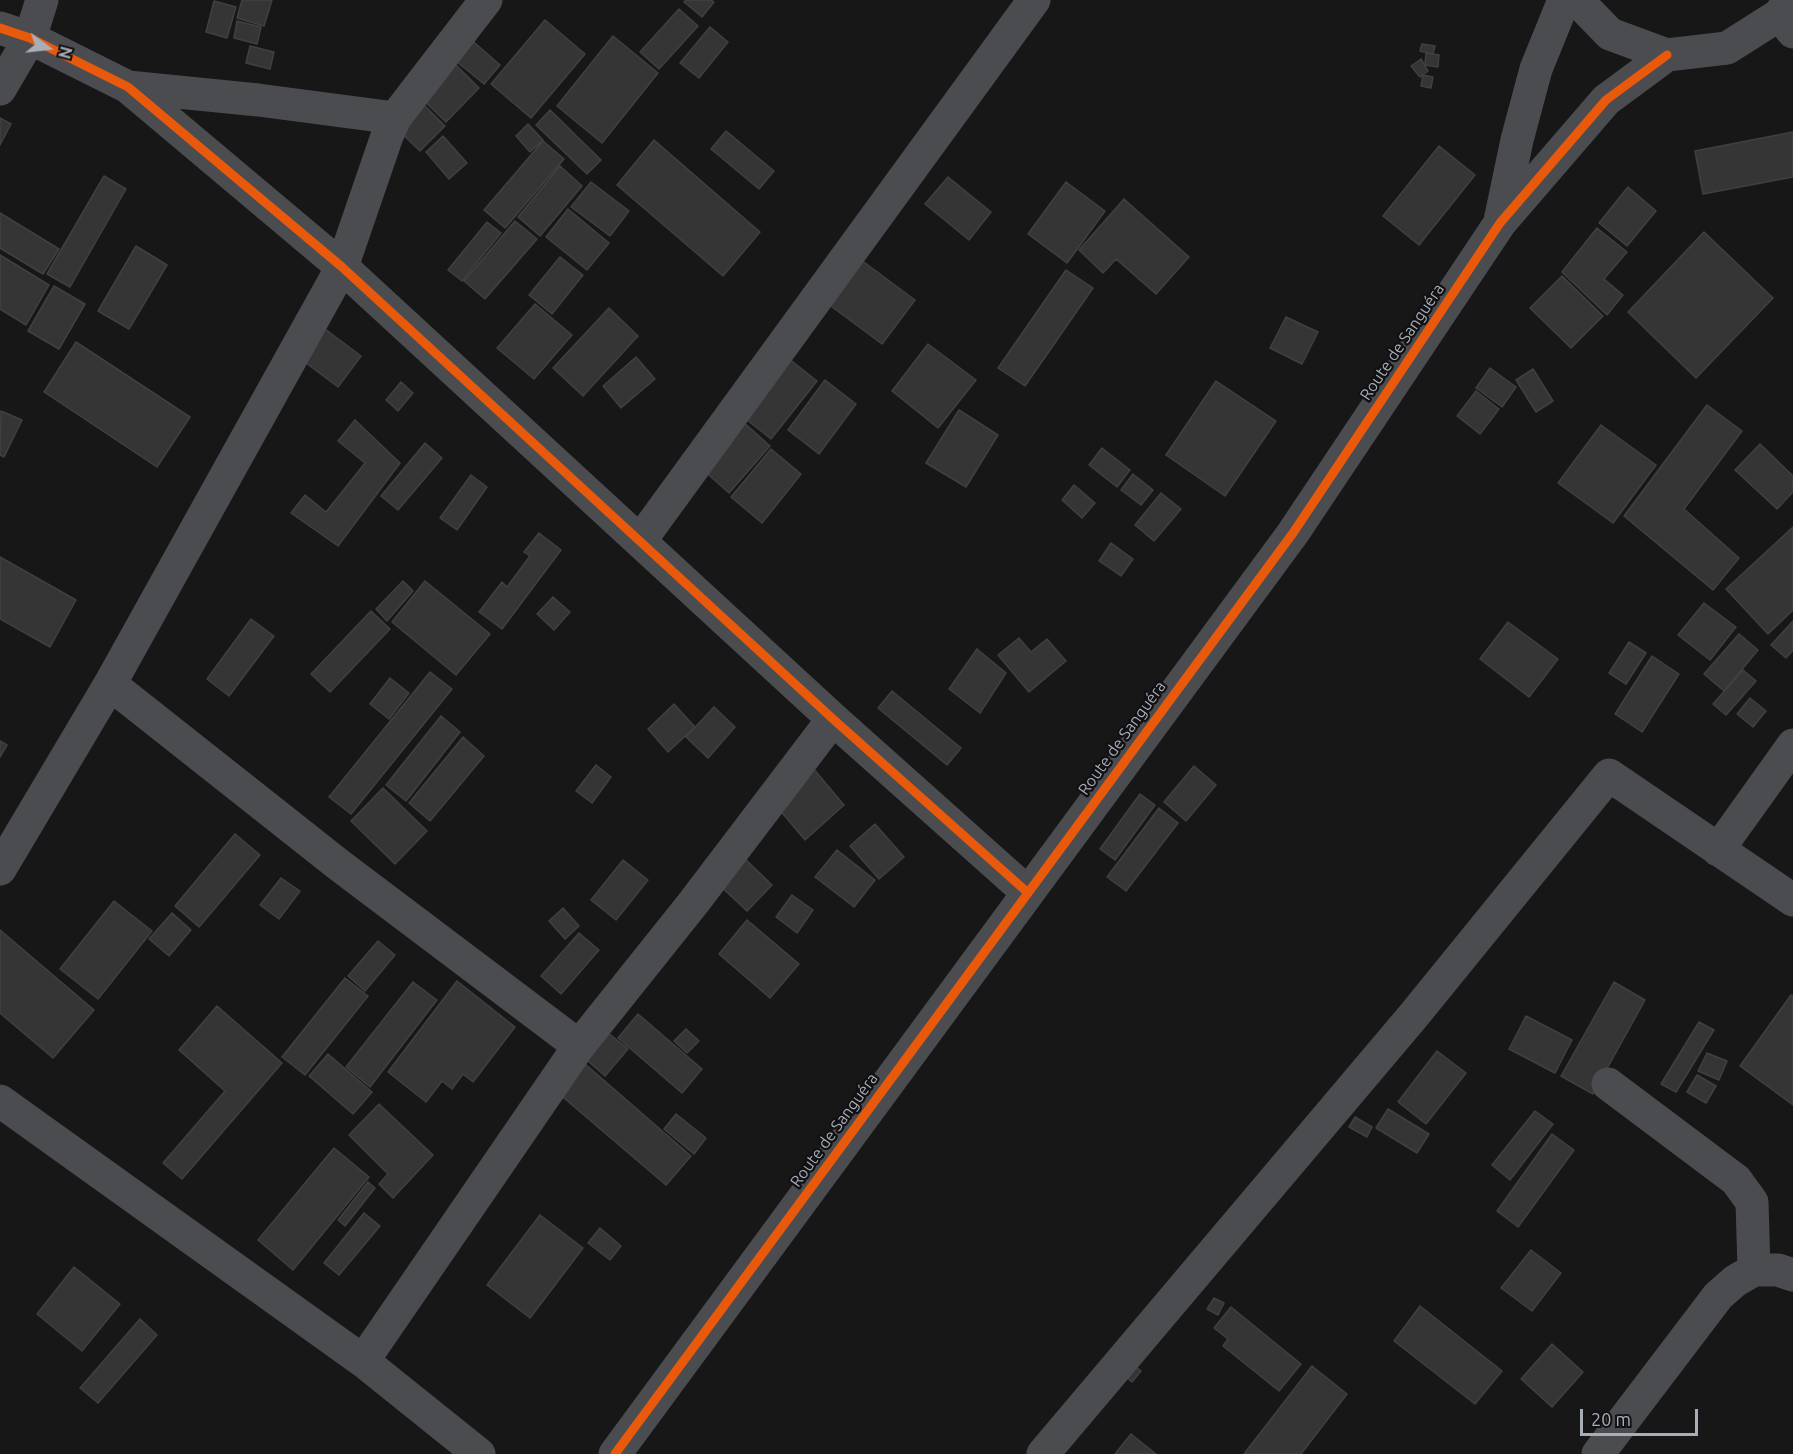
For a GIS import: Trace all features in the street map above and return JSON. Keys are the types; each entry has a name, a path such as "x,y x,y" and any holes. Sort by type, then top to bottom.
{"street":[{"path":"0,89 15,33 42,0"},
{"path":"0,869 110,684 342,267 395,118 486,0"},
{"path":"640,541 1034,0"},
{"name":"Route de Sanguéra","path":"1500,223 1516,140 1536,69 1564,0"},
{"path":"1577,0 1610,34 1667,55 1727,48 1787,16"},
{"path":"15,33 128,87 342,267 833,719 1027,892"},
{"name":"Route de Sanguéra","path":"615,1454 1293,532 1500,223 1606,100 1667,55"},
{"path":"128,87 258,100 395,118"},
{"path":"110,684 339,865 579,1046"},
{"path":"363,1361 579,1046 694,903 833,719"},
{"path":"1718,850 1793,745"},
{"path":"1043,1454 1414,1016 1609,775 1793,900"},
{"path":"1608,1084 1736,1180 1752,1202 1754,1270"},
{"path":"0,1101 363,1361 479,1454"},
{"path":"1598,1454 1718,1296 1735,1281 1754,1270 1778,1270 1793,1275"}],"building":[{"path":"242,0 272,0 264,26 237,18"},
{"path":"686,0 714,2 702,17 684,2"},
{"path":"214,1 236,7 227,38 206,32"},
{"path":"679,9 698,26 659,69 640,52"},
{"path":"545,20 585,54 531,118 491,84"},
{"path":"237,21 261,27 257,44 234,38"},
{"path":"710,27 728,42 699,78 680,63"},
{"path":"613,36 658,73 602,143 557,106"},
{"path":"468,37 500,65 484,84 451,57"},
{"path":"1422,44 1435,46 1433,54 1420,51"},
{"path":"250,46 274,52 270,69 246,63"},
{"path":"1426,53 1439,55 1438,67 1425,65"},
{"path":"450,59 479,88 446,122 417,94"},
{"path":"1421,59 1428,71 1420,77 1411,66"},
{"path":"1423,75 1433,77 1431,88 1421,86"},
{"path":"418,99 445,126 420,151 393,125"},
{"path":"550,110 601,160 587,174 536,125"},
{"path":"0,118 11,124 0,145"},
{"path":"528,124 543,140 530,152 516,136"},
{"path":"726,131 774,171 759,189 711,149"},
{"path":"1793,132 1793,177 1703,194 1695,151"},
{"path":"443,136 467,163 449,179 426,152"},
{"path":"654,140 760,232 723,276 617,185"},
{"path":"543,141 564,159 505,228 484,210"},
{"path":"1439,146 1475,175 1419,245 1383,216"},
{"path":"560,166 582,186 540,236 518,217"},
{"path":"104,176 126,189 70,287 47,274"},
{"path":"948,177 991,212 969,240 925,204"},
{"path":"591,182 629,211 610,236 571,207"},
{"path":"1066,182 1105,211 1067,263 1028,234"},
{"path":"1628,187 1656,211 1627,246 1599,223"},
{"path":"1124,199 1189,257 1156,294 1116,259 1103,273 1079,250"},
{"path":"568,209 609,243 587,270 546,237"},
{"path":"0,213 59,249 43,274 0,248"},
{"path":"515,221 537,239 485,299 464,281"},
{"path":"487,222 501,233 462,281 448,270"},
{"path":"1597,228 1627,252 1604,279 1623,295 1607,315 1562,272"},
{"path":"1704,232 1773,298 1696,378 1628,312"},
{"path":"136,246 167,265 129,329 98,311"},
{"path":"853,254 915,300 882,344 820,298"},
{"path":"0,255 49,285 26,325 0,309"},
{"path":"560,257 583,275 552,314 529,295"},
{"path":"1066,270 1093,288 1025,386 998,368"},
{"path":"1562,276 1603,316 1571,348 1530,308"},
{"path":"54,286 85,304 59,349 28,331"},
{"path":"535,304 572,335 534,379 497,348"},
{"path":"609,308 638,336 583,396 553,368"},
{"path":"1286,317 1318,332 1302,364 1270,348"},
{"path":"325,329 361,356 338,387 302,360"},
{"path":"76,342 190,417 157,467 44,392"},
{"path":"928,344 976,380 938,428 892,391"},
{"path":"636,357 655,379 621,408 603,386"},
{"path":"788,358 817,381 771,439 742,416"},
{"path":"1490,368 1516,387 1502,407 1476,388"},
{"path":"1533,369 1553,401 1536,412 1516,380"},
{"path":"825,380 856,404 819,454 788,430"},
{"path":"1216,381 1276,421 1225,496 1166,455"},
{"path":"401,382 413,393 398,411 386,400"},
{"path":"1476,391 1499,409 1480,434 1457,416"},
{"path":"1707,405 1742,431 1684,509 1739,558 1713,590 1624,516"},
{"path":"959,410 998,435 966,487 926,463"},
{"path":"1,411 22,420 4,457 0,455"},
{"path":"355,420 400,463 338,546 291,513 305,495 326,512 365,463 338,441"},
{"path":"741,420 770,446 729,493 700,467"},
{"path":"1601,425 1656,465 1613,523 1558,483"},
{"path":"425,443 442,458 398,510 381,496"},
{"path":"1760,444 1793,476 1793,492 1777,509 1735,470"},
{"path":"1102,448 1130,470 1117,487 1089,465"},
{"path":"771,449 801,474 762,523 731,497"},
{"path":"1133,474 1153,490 1141,505 1121,490"},
{"path":"471,475 487,487 457,530 440,518"},
{"path":"1074,485 1095,503 1082,518 1062,500"},
{"path":"1161,493 1181,509 1154,541 1135,525"},
{"path":"1793,527 1793,610 1768,634 1726,589"},
{"path":"539,533 561,550 502,629 479,612 502,582 507,587 530,556 524,552"},
{"path":"1111,543 1133,559 1121,576 1099,561"},
{"path":"0,557 76,600 50,647 0,619"},
{"path":"403,581 413,591 387,621 376,609"},
{"path":"425,581 490,634 456,675 392,622"},
{"path":"553,597 570,612 554,630 537,614"},
{"path":"1704,603 1736,627 1710,660 1678,635"},
{"path":"371,611 390,629 330,692 311,674"},
{"path":"251,619 274,636 229,696 207,679"},
{"path":"1793,621 1793,650 1786,658 1771,645"},
{"path":"1508,622 1558,659 1529,697 1480,659"},
{"path":"1739,634 1758,650 1724,691 1704,674"},
{"path":"1019,638 1031,652 1047,639 1066,661 1029,692 998,655"},
{"path":"1629,642 1646,653 1626,684 1609,673"},
{"path":"977,649 1006,673 980,713 949,689"},
{"path":"1652,656 1679,674 1642,732 1615,714"},
{"path":"1743,670 1756,681 1726,715 1713,704"},
{"path":"430,672 452,689 351,814 329,797"},
{"path":"390,678 409,693 389,719 370,704"},
{"path":"892,691 961,748 947,765 878,708"},
{"path":"1750,698 1766,711 1753,727 1737,714"},
{"path":"674,704 695,727 668,752 648,729"},
{"path":"714,707 735,727 708,758 686,737"},
{"path":"441,716 460,732 406,801 386,785"},
{"path":"463,737 484,756 430,821 409,803"},
{"path":"0,741 7,745 0,757"},
{"path":"596,765 611,777 592,803 576,791"},
{"path":"1194,766 1216,785 1186,821 1164,802"},
{"path":"812,767 844,805 805,840 773,802"},
{"path":"383,788 427,831 395,864 351,821"},
{"path":"1140,794 1155,805 1115,860 1100,849"},
{"path":"1159,808 1178,823 1126,891 1107,877"},
{"path":"875,824 904,857 879,879 850,846"},
{"path":"235,834 260,855 199,927 175,906"},
{"path":"837,850 875,880 854,907 815,877"},
{"path":"741,855 772,885 747,911 717,883"},
{"path":"623,860 648,880 616,920 591,900"},
{"path":"281,878 300,891 279,919 260,905"},
{"path":"792,895 813,910 797,933 776,917"},
{"path":"114,901 152,931 98,999 60,969"},
{"path":"563,908 579,926 565,939 549,921"},
{"path":"172,913 191,930 169,956 149,939"},
{"path":"747,920 799,964 770,998 719,954"},
{"path":"0,930 94,1010 53,1058 0,1013"},
{"path":"579,933 599,950 561,994 541,976"},
{"path":"378,941 395,955 365,991 348,976"},
{"path":"345,978 368,996 305,1075 282,1057"},
{"path":"457,981 515,1027 473,1082 463,1074 452,1089 442,1081 426,1102 388,1072"},
{"path":"413,982 437,1000 370,1087 346,1067"},
{"path":"1614,982 1645,1000 1593,1094 1561,1076"},
{"path":"1791,995 1793,996 1793,1105 1740,1066"},
{"path":"217,1006 282,1063 182,1179 163,1163 225,1091 179,1050"},
{"path":"638,1014 702,1069 682,1093 618,1038"},
{"path":"1526,1016 1572,1040 1555,1073 1509,1049"},
{"path":"1699,1022 1714,1030 1676,1092 1661,1084"},
{"path":"602,1028 628,1049 605,1076 580,1054"},
{"path":"686,1029 699,1041 687,1053 674,1041"},
{"path":"1437,1051 1466,1073 1426,1124 1398,1102"},
{"path":"1707,1053 1727,1061 1719,1080 1698,1071"},
{"path":"328,1054 372,1092 353,1114 309,1076"},
{"path":"577,1057 691,1156 666,1185 551,1087"},
{"path":"1697,1075 1716,1086 1706,1103 1687,1092"},
{"path":"379,1104 433,1155 393,1198 379,1184 388,1174 349,1135"},
{"path":"1388,1109 1429,1134 1417,1153 1376,1128"},
{"path":"1535,1111 1553,1124 1510,1180 1492,1165"},
{"path":"676,1114 706,1138 694,1154 664,1129"},
{"path":"1355,1117 1372,1127 1367,1137 1349,1127"},
{"path":"1552,1134 1574,1150 1518,1227 1497,1211"},
{"path":"334,1148 369,1177 293,1270 258,1240"},
{"path":"368,1182 375,1188 345,1226 338,1220"},
{"path":"364,1213 380,1226 339,1275 324,1263"},
{"path":"540,1215 583,1248 530,1318 487,1285"},
{"path":"600,1228 621,1246 610,1260 588,1243"},
{"path":"1531,1250 1561,1273 1532,1311 1501,1288"},
{"path":"74,1267 120,1304 82,1351 37,1314"},
{"path":"1214,1298 1224,1303 1218,1315 1207,1309"},
{"path":"1420,1306 1502,1371 1475,1404 1394,1341"},
{"path":"1231,1307 1301,1364 1279,1391 1223,1346 1228,1339 1214,1328"},
{"path":"140,1319 157,1335 98,1403 80,1388"},
{"path":"1552,1344 1583,1372 1552,1407 1521,1379"},
{"path":"1125,1358 1141,1371 1132,1382 1116,1369"},
{"path":"1312,1366 1347,1394 1301,1454 1244,1454"},
{"path":"1131,1434 1156,1454 1115,1454"}],"cycle path":[{"path":"0,28 30,38 128,87 342,267 833,719 1027,892"},
{"path":"615,1454 1293,533 1500,223 1606,100 1667,55"}]}
